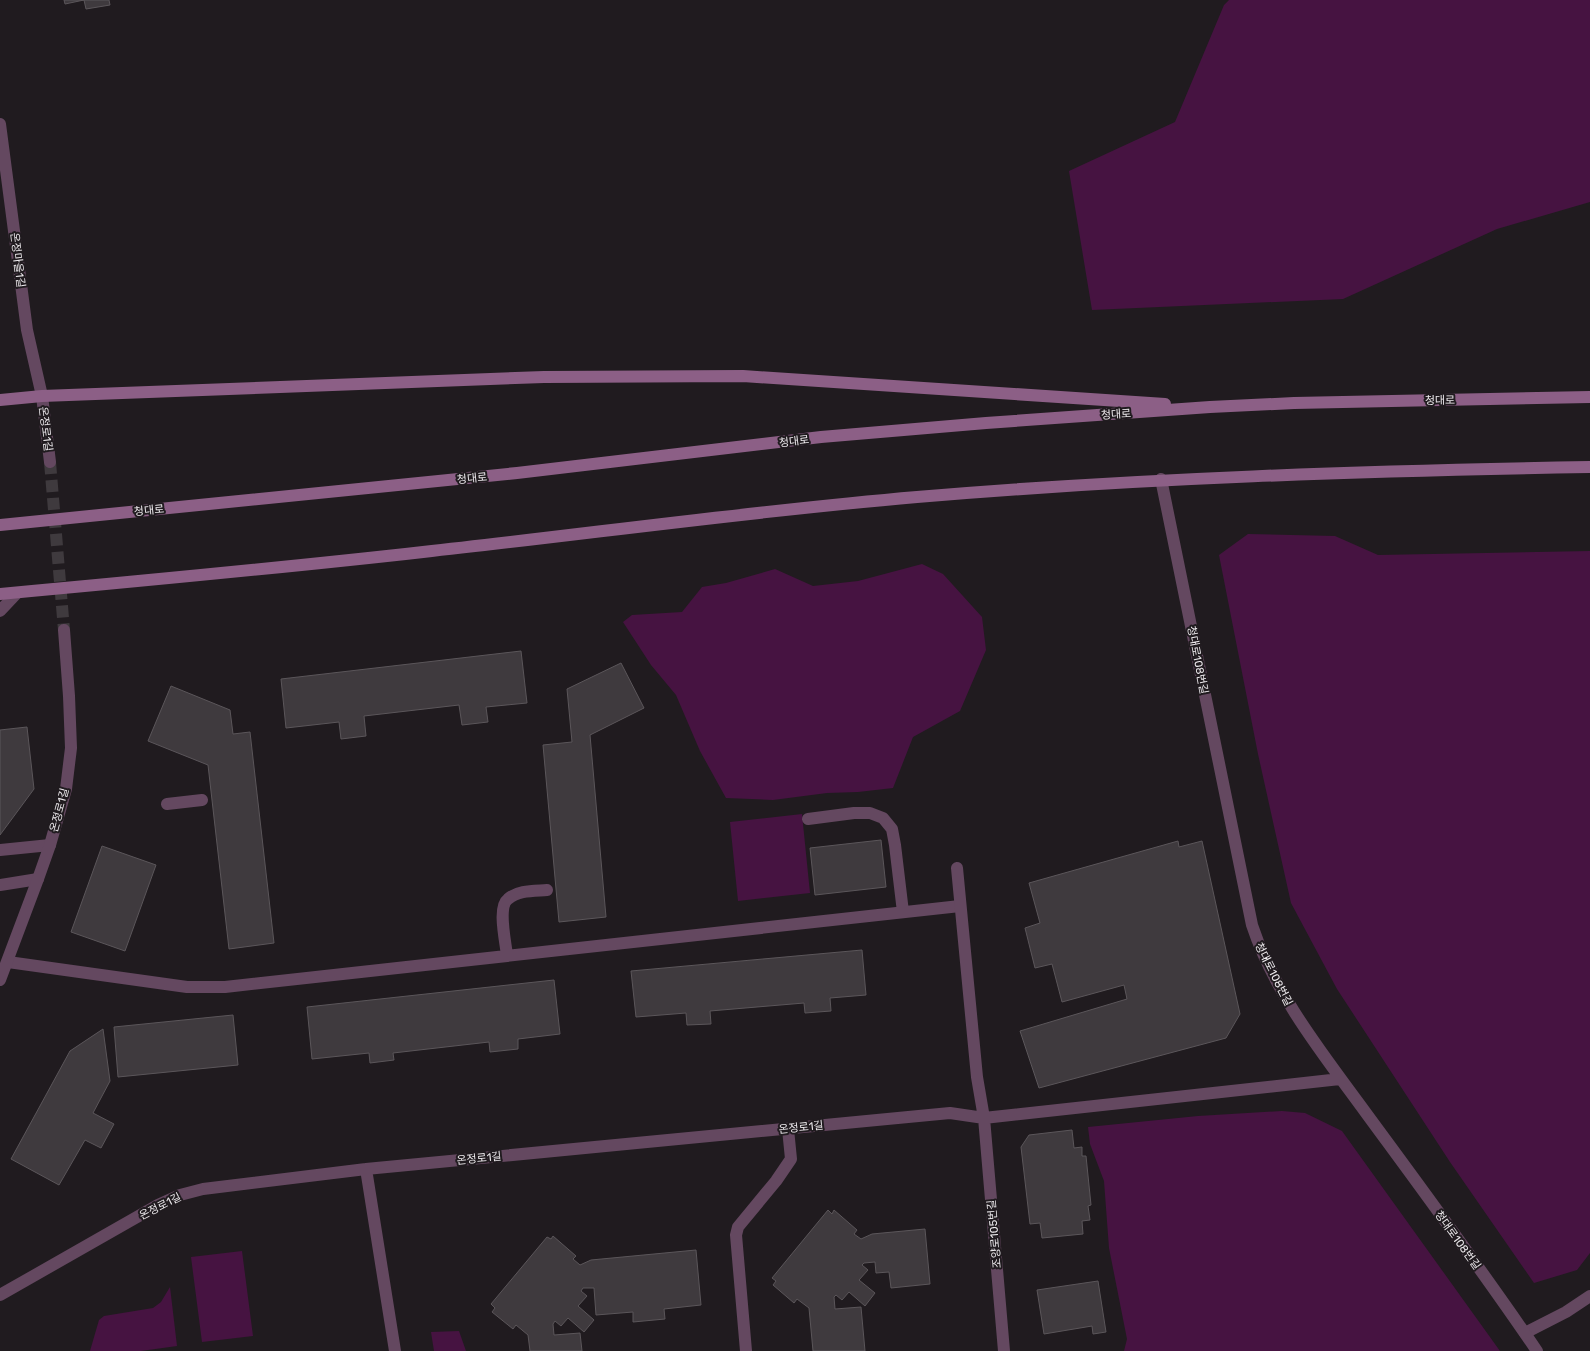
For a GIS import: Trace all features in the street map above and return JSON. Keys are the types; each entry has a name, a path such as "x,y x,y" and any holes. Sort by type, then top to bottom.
{"street":[{"name":"온정마을1길","path":"0,124 27,330 42,396"},
{"path":"0,400 42,396 544,377 743,376 1210,407"},
{"name":"온정로1길","path":"42,396 50,462"},
{"name":"청대로","path":"0,525 517,473 821,437 986,423 1210,407 1294,403 1590,397"},
{"path":"0,594 421,552 886,500 1161,479 1405,470 1590,467"},
{"name":"청대로108번길","path":"1161,479 1252,925 1267,964 1288,1004 1340,1079 1537,1351"},
{"path":"0,611 17,593"},
{"name":"온정로1길","path":"0,980 8,962 50,845 66,789 71,748 64,630"},
{"path":"167,804 202,800"},
{"path":"808,818 854,813 870,813 883,818 892,829 902,912"},
{"path":"0,850 50,845"},
{"name":"조양로105번길","path":"957,868 977,1077 984,1118 1004,1351"},
{"path":"0,885 38,879"},
{"path":"507,956 502,916 506,899 523,892 547,890"},
{"path":"8,962 187,987 225,987 960,906"},
{"name":"온정로1길","path":"0,1295 158,1205 180,1195 203,1188 366,1169 950,1113 984,1118 1340,1079"},
{"path":"746,1351 737,1231 738,1227 776,1181 791,1159 788,1129"},
{"path":"366,1169 395,1351"},
{"path":"1525,1333 1566,1312 1590,1296"}],"shaded area":[{"path":"1229,0 1590,0 1590,202 1497,229 1343,299 1092,310 1069,171 1175,122 1224,5"},
{"path":"1248,534 1335,536 1378,555 1590,551 1590,1253 1577,1270 1534,1283 1450,1162 1337,989 1291,903 1258,754 1219,555"},
{"path":"922,564 943,574 982,617 986,650 960,711 913,737 893,788 858,792 827,793 773,800 726,798 700,751 676,695 651,665 623,622 632,615 682,612 702,587 726,583 775,569 813,586 858,581"},
{"path":"802,814 810,893 738,901 730,822"},
{"path":"1282,1111 1305,1113 1342,1131 1500,1351 1124,1351 1127,1339 1109,1248 1104,1181 1090,1144 1088,1127 1198,1116"},
{"path":"242,1251 253,1336 202,1342 191,1257"},
{"path":"170,1287 177,1346 141,1351 90,1351 99,1320 104,1316 153,1308 161,1302"},
{"path":"459,1331 466,1351 434,1351 431,1332"}],"building":[{"path":"64,0 84,0 65,4"},
{"path":"84,0 109,0 110,5 86,9"},
{"path":"521,651 527,703 486,707 488,722 462,725 459,705 364,716 366,736 341,739 339,722 286,728 281,679"},
{"path":"621,663 644,708 590,735 606,917 559,922 543,745 572,742 567,689"},
{"path":"171,686 230,710 233,734 250,732 274,943 229,949 208,765 148,741"},
{"path":"27,727 34,789 0,835 0,730"},
{"path":"881,840 886,887 815,895 810,848"},
{"path":"1178,841 1179,847 1202,841 1240,1014 1226,1038 1039,1088 1020,1031 1127,999 1124,985 1062,1002 1052,964 1035,968 1025,928 1040,923 1029,883"},
{"path":"102,846 156,865 125,951 71,932"},
{"path":"862,950 866,995 830,998 831,1011 805,1013 804,1003 710,1011 711,1024 687,1025 686,1013 636,1017 631,971"},
{"path":"554,980 560,1034 518,1039 518,1049 490,1052 489,1042 393,1053 394,1060 370,1063 369,1053 312,1059 307,1007"},
{"path":"233,1015 238,1065 118,1077 114,1027"},
{"path":"103,1029 110,1081 93,1113 114,1124 101,1148 85,1140 59,1185 11,1159 70,1051"},
{"path":"1072,1130 1074,1148 1082,1147 1082,1156 1086,1156 1091,1205 1088,1206 1090,1220 1082,1221 1083,1234 1042,1238 1040,1223 1030,1224 1021,1147 1029,1135"},
{"path":"828,1210 832,1214 834,1210 857,1230 854,1234 861,1239 872,1234 925,1229 930,1284 891,1288 889,1272 876,1273 875,1262 864,1263 862,1265 868,1270 859,1280 875,1293 865,1306 849,1292 842,1300 836,1295 834,1297 835,1309 861,1307 865,1351 813,1351 809,1308 797,1299 794,1303 773,1285 776,1281 772,1278"},
{"path":"553,1236 576,1256 573,1259 580,1265 591,1260 696,1250 701,1305 664,1309 665,1319 633,1322 633,1312 596,1315 594,1288 583,1288 581,1291 587,1296 578,1306 594,1320 584,1332 568,1318 561,1326 555,1321 553,1324 554,1335 580,1333 582,1351 530,1351 528,1335 516,1325 513,1329 492,1312 495,1308 491,1304 547,1237 551,1239"},
{"path":"1098,1281 1106,1332 1093,1334 1092,1326 1044,1334 1037,1290"}],"tunnel":[{"path":"50,462 64,630"}]}
